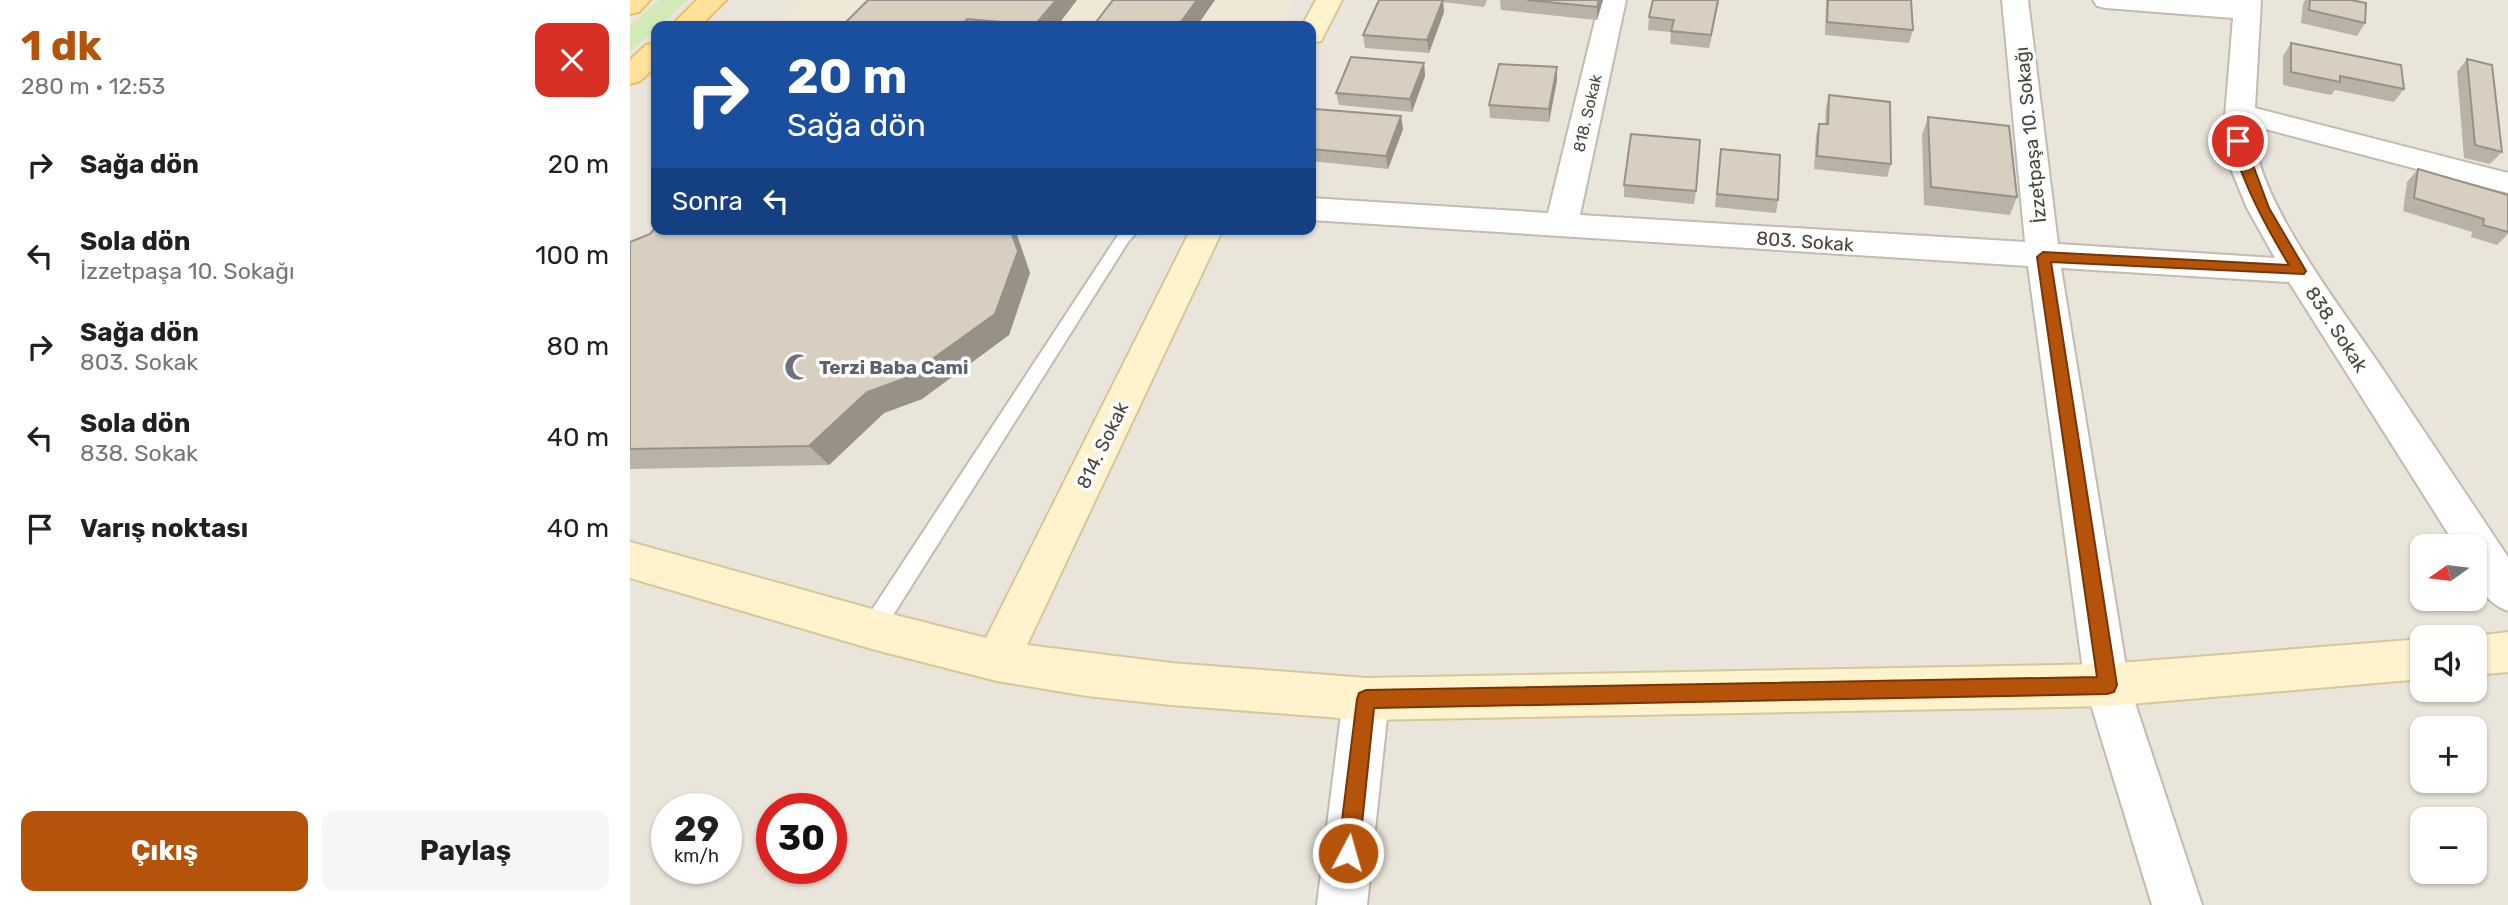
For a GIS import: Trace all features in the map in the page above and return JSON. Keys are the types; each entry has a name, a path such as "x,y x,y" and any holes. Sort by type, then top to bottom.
{"main road":[{"path":"630,6 637,0"},
{"path":"690,21 713,0"},
{"path":"630,75 651,56"}],"street":[{"path":"1316,25 1329,0"},
{"name":"818. Sokak","path":"1561,226 1613,0"},
{"name":"İzzetpaşa 10. Sokağı","path":"2015,0 2043,257 2107,685 2177,905"},
{"path":"2106,0 2247,6"},
{"name":"838. Sokak","path":"2247,6 2238,141 2246,169 2263,208 2299,271 2508,592"},
{"path":"2240,113 2508,183"},
{"name":"803. Sokak","path":"1316,209 2299,271"},
{"name":"814. Sokak","path":"997,661 1204,235"},
{"path":"630,560 872,629 997,661 1171,684 1366,699 2107,685 2410,660"},
{"path":"2487,653 2508,652"},
{"path":"1342,905 1366,699"}],"lane":[{"path":"872,629 1125,235"}],"shaded area":[{"path":"630,0 2508,0 2508,905 630,905"},
{"path":"802,0 1293,0 1282,21 779,21"}],"green space":[{"path":"660,0 688,0 664,21 651,21 651,33 630,51 630,26"}],"building":[{"path":"868,0 1056,0 1038,21 847,21"},
{"path":"1113,0 1197,0 1182,21 1097,21"},
{"path":"1379,0 1443,0 1427,40 1363,35"},
{"path":"1527,0 1599,0 1597,7"},
{"path":"1653,0 1718,0 1711,35 1671,31 1674,20 1649,17"},
{"path":"1828,0 1911,0 1913,30 1827,22"},
{"path":"2310,0 2351,0 2366,3 2365,23 2309,10"},
{"path":"2291,43 2401,65 2404,89 2340,76 2340,82 2291,72"},
{"path":"1351,57 1424,63 1410,99 1336,93"},
{"path":"2467,59 2492,65 2502,152 2475,145"},
{"path":"1499,64 1557,67 1549,109 1489,105"},
{"path":"1829,95 1890,102 1891,164 1817,156 1819,124 1828,124"},
{"path":"1316,109 1401,116 1386,156 1316,149"},
{"path":"1928,117 2009,126 2017,197 1931,187"},
{"path":"1631,134 1700,140 1696,191 1624,185"},
{"path":"1721,149 1780,155 1778,200 1717,194"},
{"path":"2418,169 2508,195 2508,232 2483,225 2484,219 2414,198"},
{"name":"Terzi Baba Cami","path":"650,234 1012,235 1018,251 995,314 906,378 867,392 809,446 630,449 630,242"}],"place":[{"name":"Terzi Baba Cami","path":"798,367"}],"route":[{"path":"1348,853 1366,699 2107,685 2043,257 2299,271 2263,208 2246,169 2238,141"}]}
